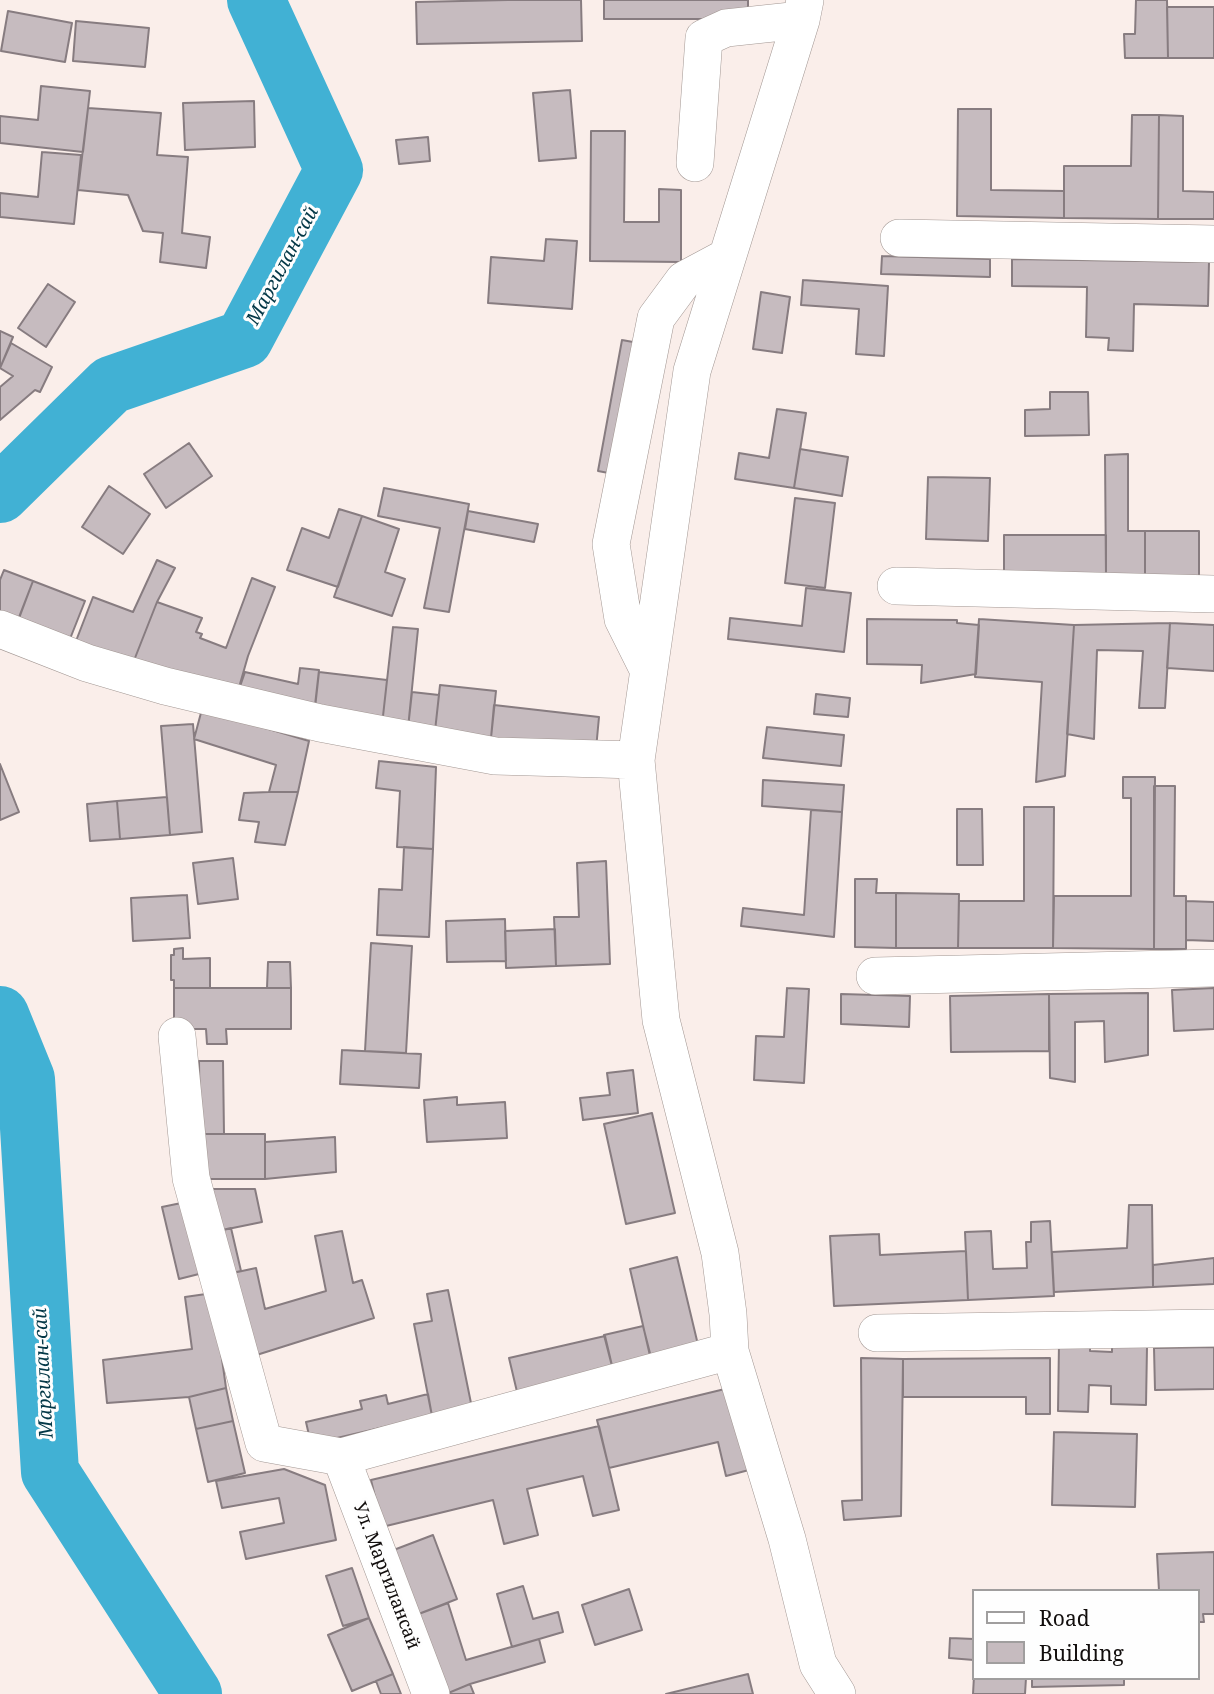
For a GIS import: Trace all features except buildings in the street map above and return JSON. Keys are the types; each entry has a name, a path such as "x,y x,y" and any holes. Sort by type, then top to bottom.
{"street":[{"path":"695,163 704,38 726,28 803,10"},
{"path":"803,10 692,371 636,761 662,1020 720,1253 730,1351 787,1539 818,1664 837,1694"},
{"path":"899,238 1214,244"},
{"path":"649,671 623,619 611,544 656,317 684,280 727,257"},
{"path":"896,586 1214,594"},
{"path":"0,629 87,663 165,687 320,723 495,756 636,761"},
{"path":"875,976 1214,968"},
{"path":"177,1036 191,1178 264,1443 341,1457 730,1351"},
{"path":"877,1333 1214,1328"},
{"name":"Ул. Маргилансай","path":"341,1457 430,1694"}],"waterway":[{"name":"Маргилан-сай","path":"0,494 111,385 244,339 334,170 256,0"},
{"name":"Маргилан-сай","path":"0,1015 26,1079 50,1472 193,1694"}]}
